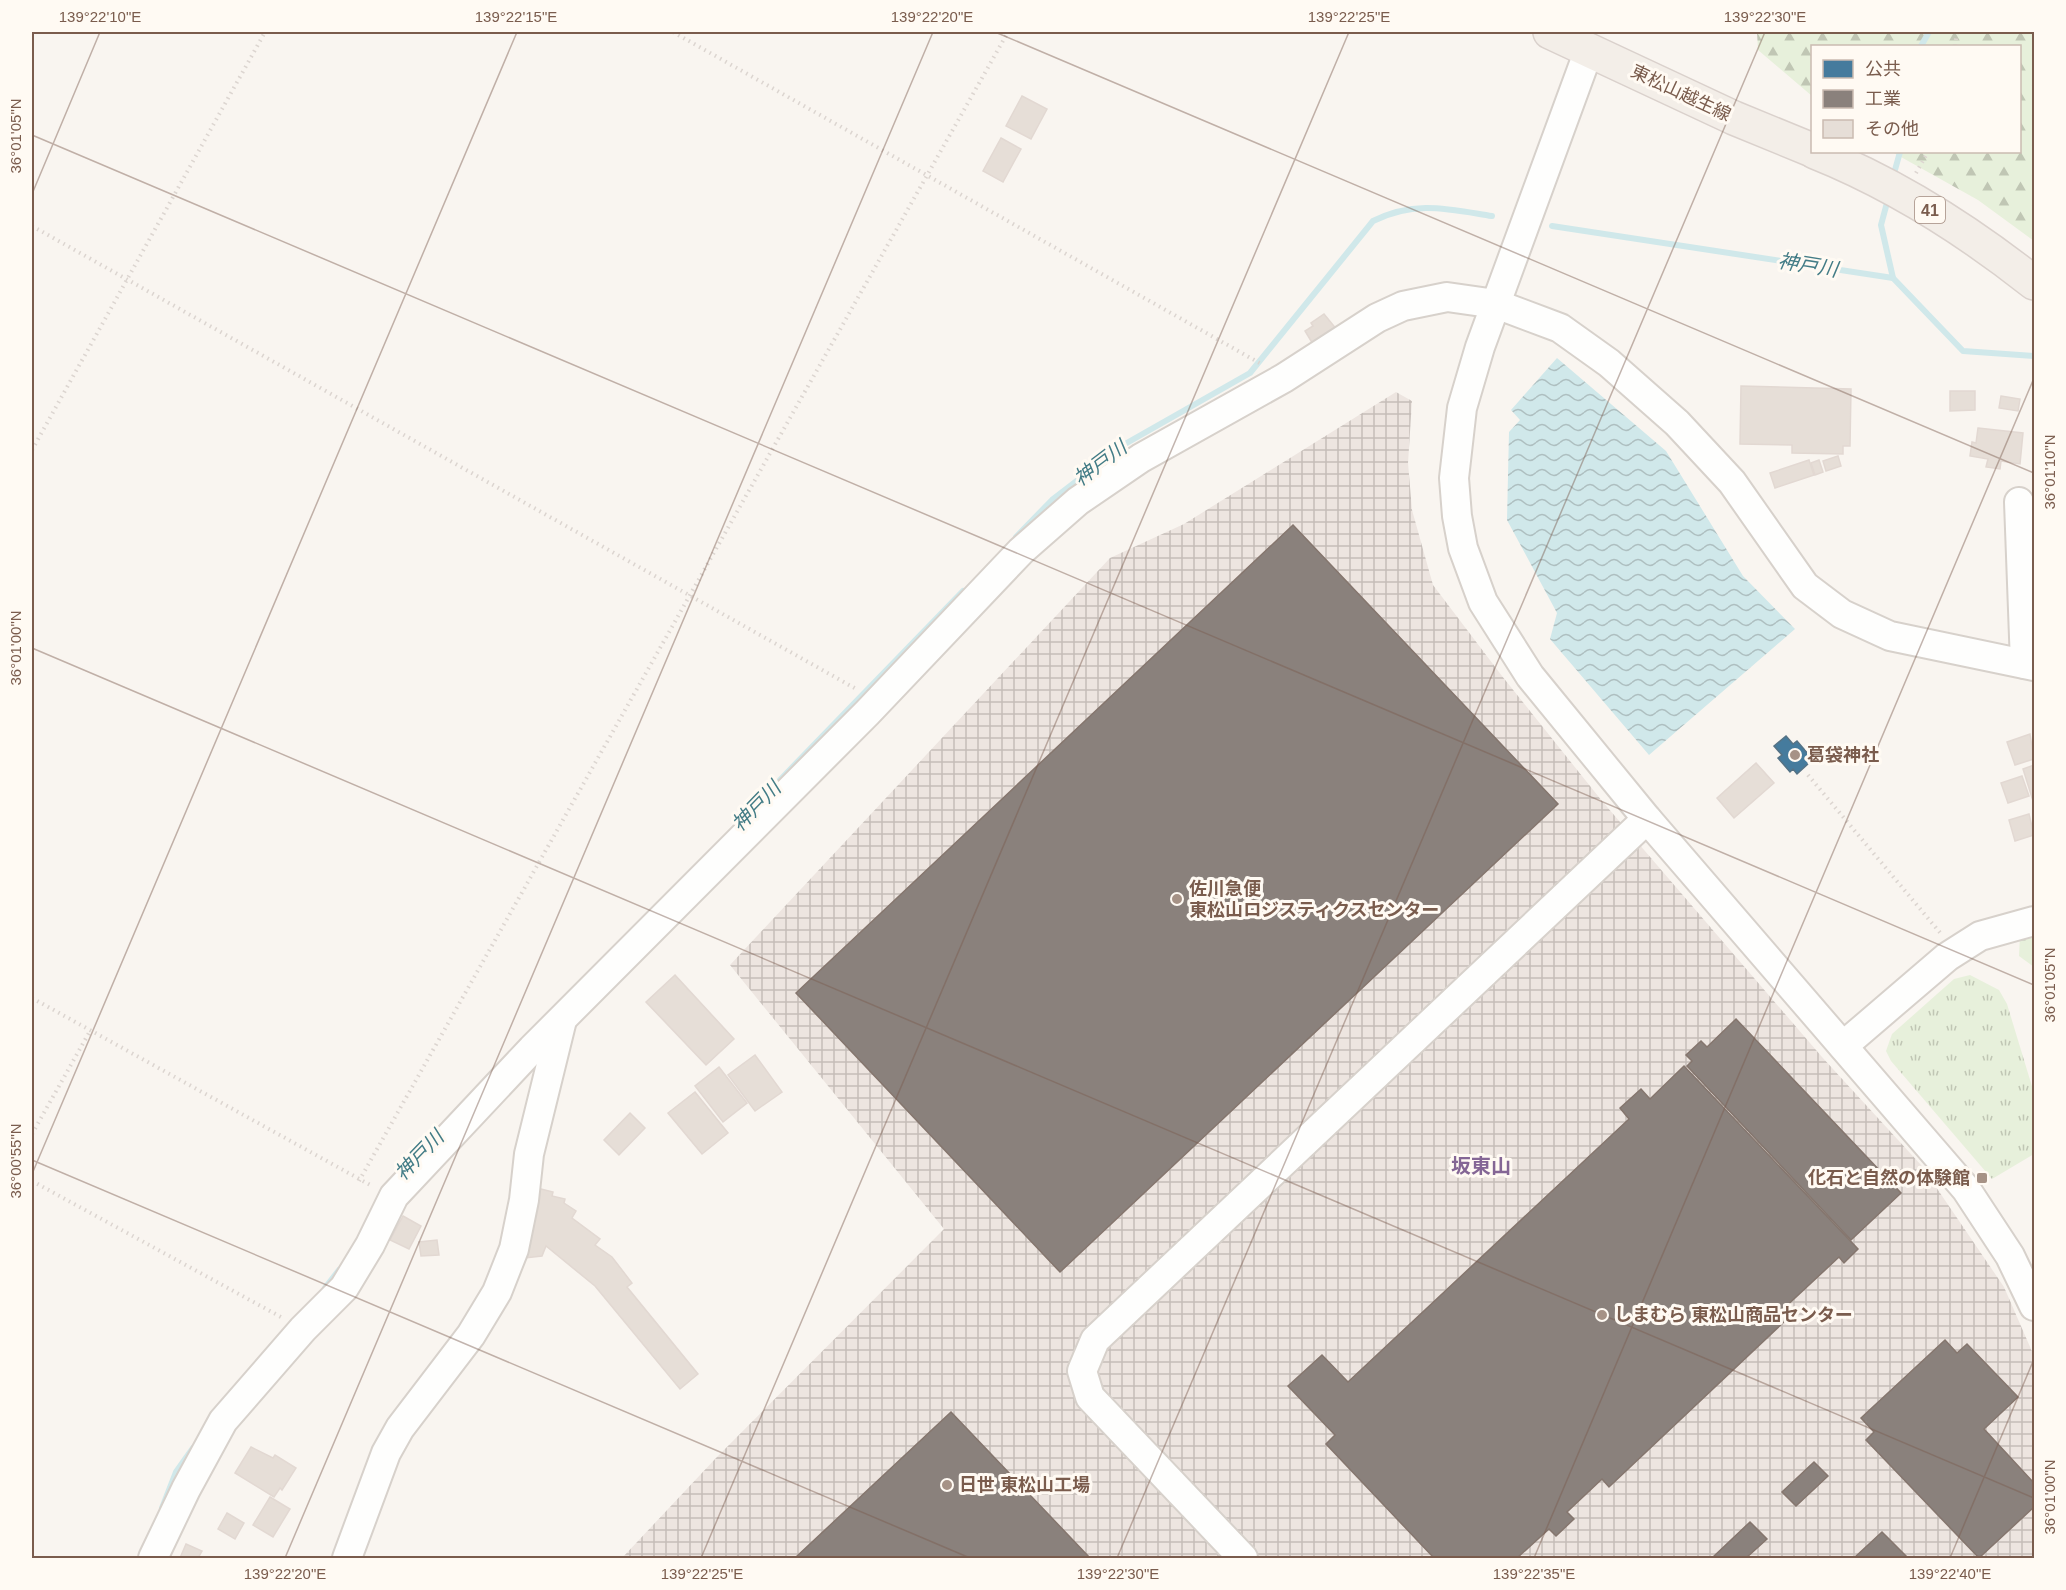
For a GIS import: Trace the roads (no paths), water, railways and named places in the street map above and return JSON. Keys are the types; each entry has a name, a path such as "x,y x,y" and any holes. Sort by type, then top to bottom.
{"main road":[{"name":"東松山越生線","path":"1550,32 1734,118 1811,150"},
{"name":"東松山越生線","path":"1818,153 1905,195 1960,227 2034,283"}],"street":[{"path":"1589,50 1496,304 1462,408 1457,441 1455,487 1463,548 1483,602 1530,676 1647,819 1966,1189 2010,1256 2034,1306"},
{"path":"153,1558 223,1421 303,1329 344,1288 370,1245 394,1196 562,1020 878,701 1021,551 1078,501 1141,458 1284,378 1377,318 1403,306 1447,297 1496,304 1560,328 1609,363 1677,423 1732,482 1805,586 1842,614 1890,636 2030,665 2019,502"},
{"path":"1243,1558 1090,1397 1082,1371 1095,1340 1647,819"},
{"path":"1843,1046 1956,951 1980,936 2034,921"},
{"path":"347,1558 386,1453 400,1428 471,1335 497,1292 514,1249 524,1200 529,1154 562,1020"}],"water":[{"path":"1557,358 1666,451 1743,576 1795,629 1649,755 1550,639 1557,613 1507,520 1509,432 1520,420 1511,410"}],"waterway":[{"path":"1922,45 1929,32"},
{"path":"1893,177 1900,153"},
{"path":"1888,199 1881,225 1893,278"},
{"name":"神戸川","path":"1016,537 1052,500 1125,444 1250,373 1373,221 1388,214 1418,208 1446,209 1492,216"},
{"name":"神戸川","path":"1552,226 1893,278 1963,351 2034,356"},
{"name":"神戸川","path":"780,780 963,591"},
{"name":"神戸川","path":"325,1288 339,1270"},
{"name":"神戸川","path":"162,1508 176,1472 193,1448"}],"place":[{"name":"葛袋神社","path":"1795,755"},
{"name":"佐川急便 東松山ロジスティクスセンター","path":"1177,899"},
{"name":"化石と自然の体験館","path":"1982,1178"},
{"name":"しまむら 東松山商品センター","path":"1602,1315"},
{"name":"日世 東松山工場","path":"947,1485"}],"district":[{"name":"坂東山","path":"1481,1166"}]}
